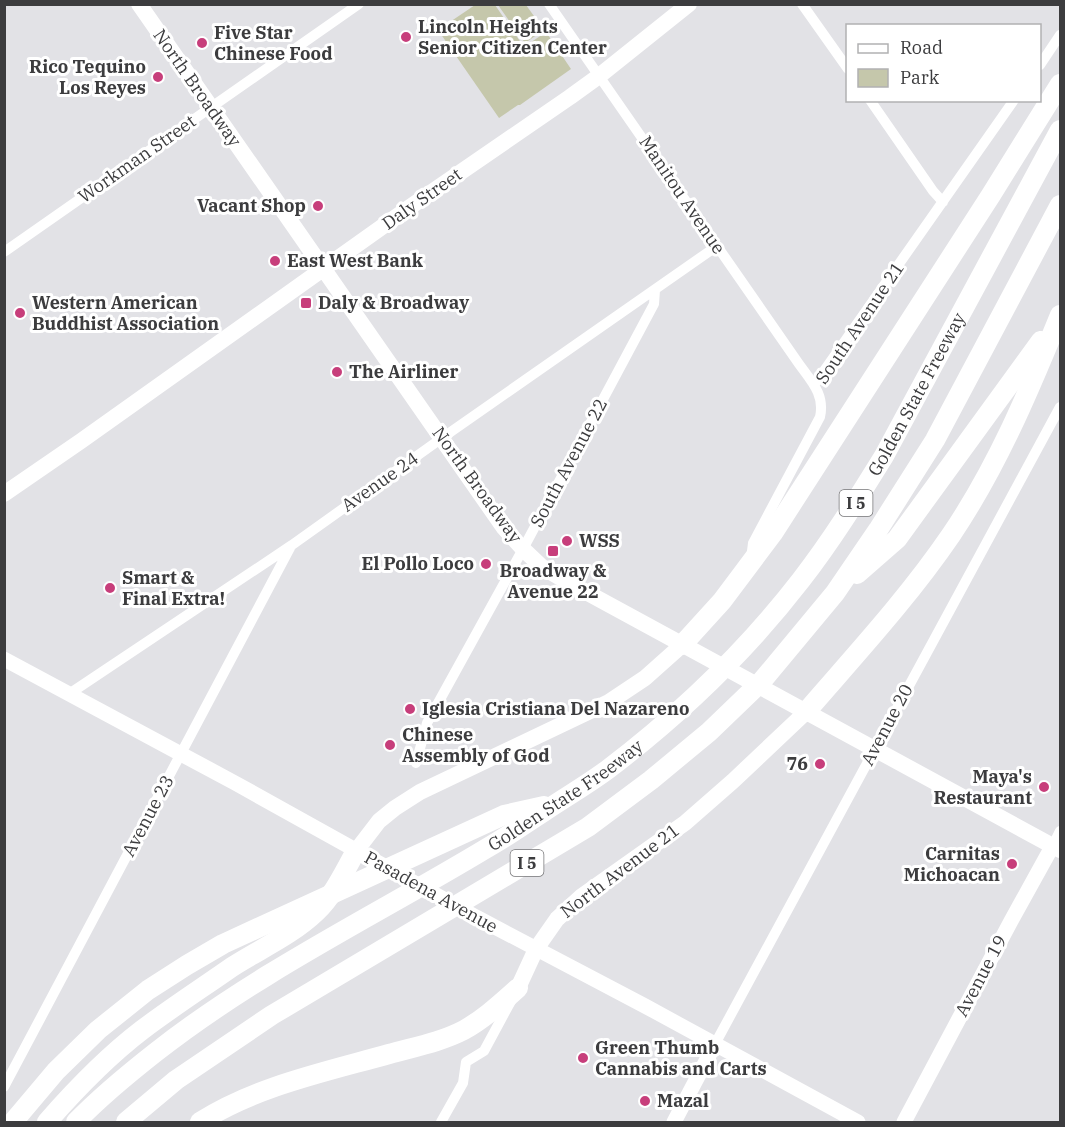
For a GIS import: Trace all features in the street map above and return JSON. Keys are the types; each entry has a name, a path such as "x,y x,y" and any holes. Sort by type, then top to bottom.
{"highway":[{"path":"682,645 722,600 773,533 1060,84"},
{"name":"Golden State Freeway","path":"76,1122 133,1070 187,1028 265,976 489,847 558,803 607,770 698,692 759,630 801,580 853,507 884,456 1060,130"},
{"name":"Golden State Freeway","path":"126,1122 176,1080 272,1015 588,827 651,780 709,732 761,682 835,594 935,440 1060,205"},
{"path":"835,594 897,539 1060,315"},
{"path":"806,712 921,576 951,534 1008,436 1060,315"},
{"path":"13,1122 56,1071 98,1030 148,990 187,965 223,944 504,815 558,803"},
{"path":"48,1122 95,1072 140,1031 239,962 297,928 316,912 329,898 343,872 363,855"},
{"path":"200,1122 260,1092 463,1031 491,1013 518,988"},
{"path":"141,1122 176,1080"}],"main road":[{"name":"North Broadway","path":"139,4 504,528 542,567 875,749 1058,842"},
{"name":"Daly Street","path":"4,494 599,76 689,4"},
{"path":"363,855 379,821 395,808 420,792 609,702 645,678 682,645"},
{"name":"Pasadena Avenue","path":"4,659 476,917 858,1122"},
{"name":"North Avenue 21","path":"518,988 536,949 557,919 685,823 806,712"},
{"name":"Avenue 19","path":"904,1122 1016,911 1058,842"},
{"path":"674,1122 715,1044"}],"street":[{"name":"Workman Street","path":"4,252 359,4"},
{"name":"Manitou Avenue","path":"549,4 814,385"},
{"path":"802,4 846,66"},
{"path":"1041,63 1060,35"},
{"path":"871,102 943,202"},
{"name":"South Avenue 21","path":"751,562 753,543 820,417 821,400 814,385 1013,102"},
{"name":"Avenue 24","path":"69,694 292,545 717,246"},
{"name":"South Avenue 22","path":"416,763 427,723 654,304 655,290"},
{"name":"Avenue 20","path":"715,1044 1060,407"},
{"name":"Avenue 23","path":"4,1087 292,545"},
{"name":"North Avenue 21","path":"441,1122 463,1083 466,1062 484,1051 518,988"}],"green space":[{"path":"475,5 495,5 524,47 546,32 571,69 499,118 438,30"},
{"path":"498,5 526,5 544,30 525,43"}],"place":[{"name":"Lincoln Heights Senior Citizen Center","path":"406,37"},
{"name":"Five Star Chinese Food","path":"202,43"},
{"name":"Rico Tequino Los Reyes","path":"158,77"},
{"name":"Vacant Shop","path":"318,206"},
{"name":"East West Bank","path":"275,261"},
{"name":"Daly & Broadway","path":"306,303"},
{"name":"Western American Buddhist Association","path":"20,313"},
{"name":"The Airliner","path":"337,372"},
{"name":"WSS","path":"567,541"},
{"name":"Broadway & Avenue 22","path":"553,551"},
{"name":"El Pollo Loco","path":"486,564"},
{"name":"Smart & Final Extra!","path":"110,588"},
{"name":"Iglesia Cristiana Del Nazareno","path":"410,709"},
{"name":"Chinese Assembly of God","path":"390,745"},
{"name":"76","path":"820,764"},
{"name":"Maya's Restaurant","path":"1044,787"},
{"name":"Carnitas Michoacan","path":"1012,864"},
{"name":"Green Thumb Cannabis and Carts","path":"583,1058"},
{"name":"Mazal","path":"645,1101"}]}
